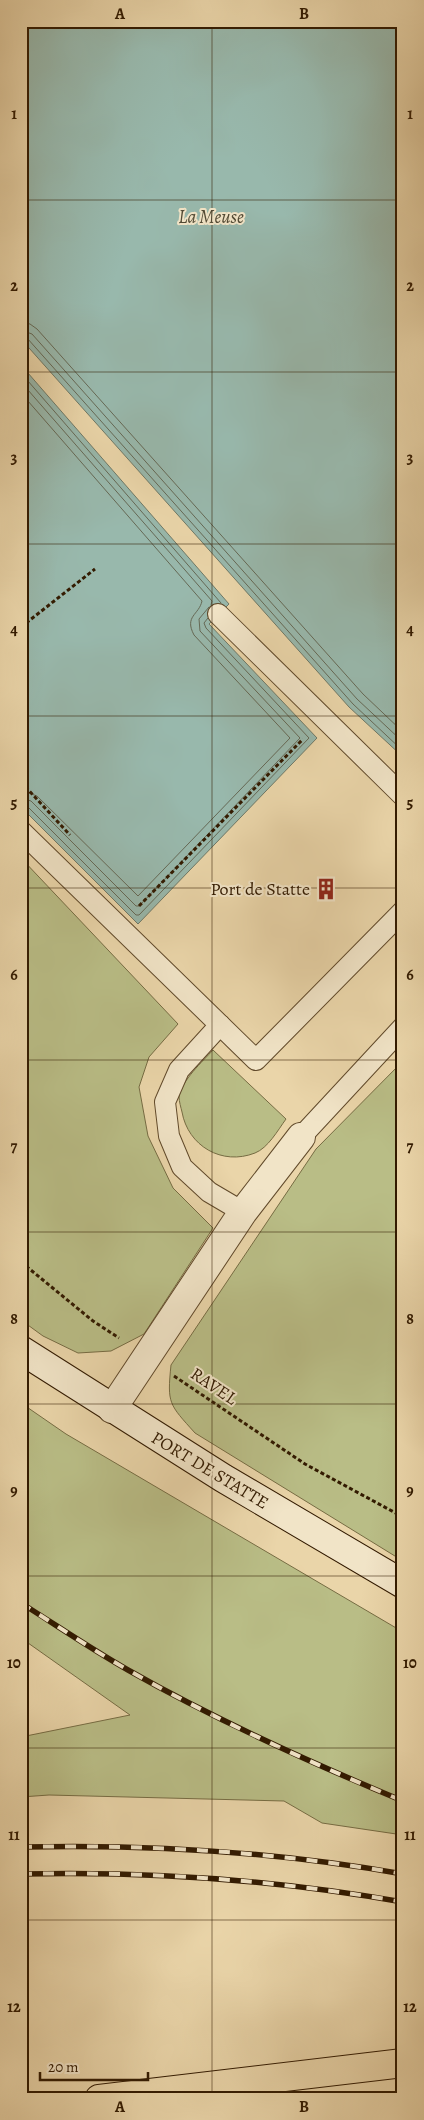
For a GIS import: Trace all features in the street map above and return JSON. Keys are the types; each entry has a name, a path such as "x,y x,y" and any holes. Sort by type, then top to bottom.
{"main road":[{"path":"99,2099 403,2063"}],"street":[{"path":"112,1409 243,1212 301,1138"},
{"name":"PORT DE STATTE","path":"21,1350 223,1478 403,1584"}],"lane":[{"path":"218,614 403,796"},
{"path":"21,831 256,1060 403,911"},
{"path":"220,1025 178,1070 165,1102 169,1136 182,1167 209,1192 243,1212"},
{"path":"301,1138 403,1027"}],"path":[{"path":"21,627 95,569"},
{"path":"131,900 138,908 307,736"},
{"path":"21,782 73,838"},
{"name":"RAVEL","path":"21,1262 93,1320 305,1464 403,1517"}],"green space":[{"path":"21,858 178,1024 149,1057 139,1087 148,1136 173,1188 213,1228 144,1334 111,1351 78,1353 43,1336 21,1320"},
{"path":"213,1050 286,1119 260,1151 243,1156 219,1155 208,1150 191,1135 179,1097 184,1084"},
{"path":"403,1061 403,1561 195,1433 175,1409 169,1388 171,1365 316,1149"},
{"path":"21,1403 66,1434 403,1632 403,1835 322,1823 284,1801 49,1795 21,1797 21,1737 130,1715 21,1638"}],"water":[{"name":"La Meuse","path":"21,21 403,21 403,757 349,707 21,339"},
{"path":"21,365 229,604 209,624 317,738 138,924 21,807"}],"railway":[{"path":"21,1603 114,1662 195,1706 298,1756 403,1801"},
{"path":"21,1847 69,1846 213,1851 308,1860 403,1874"},
{"path":"21,1874 117,1874 213,1879 308,1888 403,1902"}],"place":[{"name":"Port de Statte","path":"326,889"}]}
